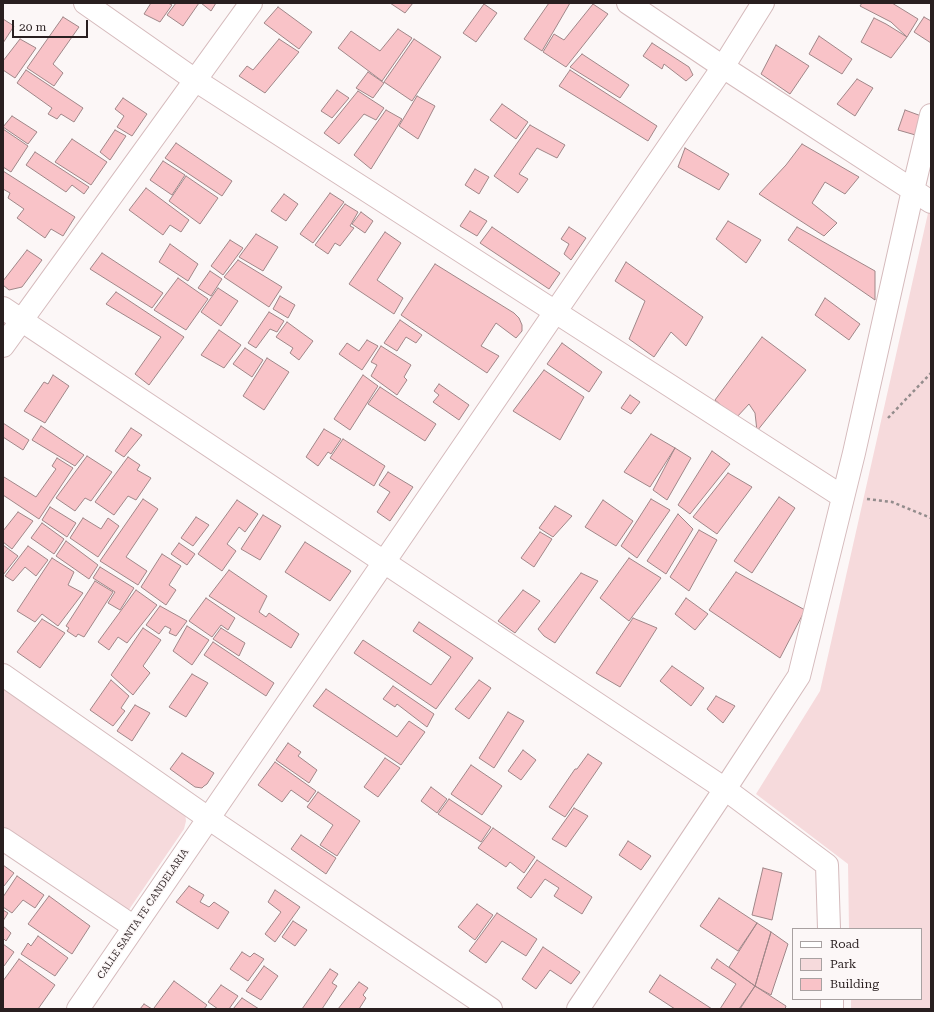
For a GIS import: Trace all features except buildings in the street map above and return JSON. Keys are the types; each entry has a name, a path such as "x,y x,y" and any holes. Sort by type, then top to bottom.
{"street":[{"path":"85,3 195,80 843,497"},
{"path":"3,346 251,3"},
{"path":"628,3 723,67 931,202"},
{"name":"CALLE SANTA FE CANDELARIA","path":"78,1009 723,67 763,3"},
{"path":"578,1009 726,789 799,676 856,446 931,115"},
{"path":"3,308 726,789 827,865 829,928"},
{"path":"3,675 208,818 492,1009"},
{"path":"3,839 134,927"}],"path":[{"path":"887,419 931,373"},
{"path":"843,497 892,502 931,518"}],"green space":[{"path":"931,200 931,1009 851,1009 851,1000 922,1000 922,928 849,928 848,864 756,794 820,691"},
{"path":"3,685 185,812 186,821 184,829 126,914 3,830"}]}
